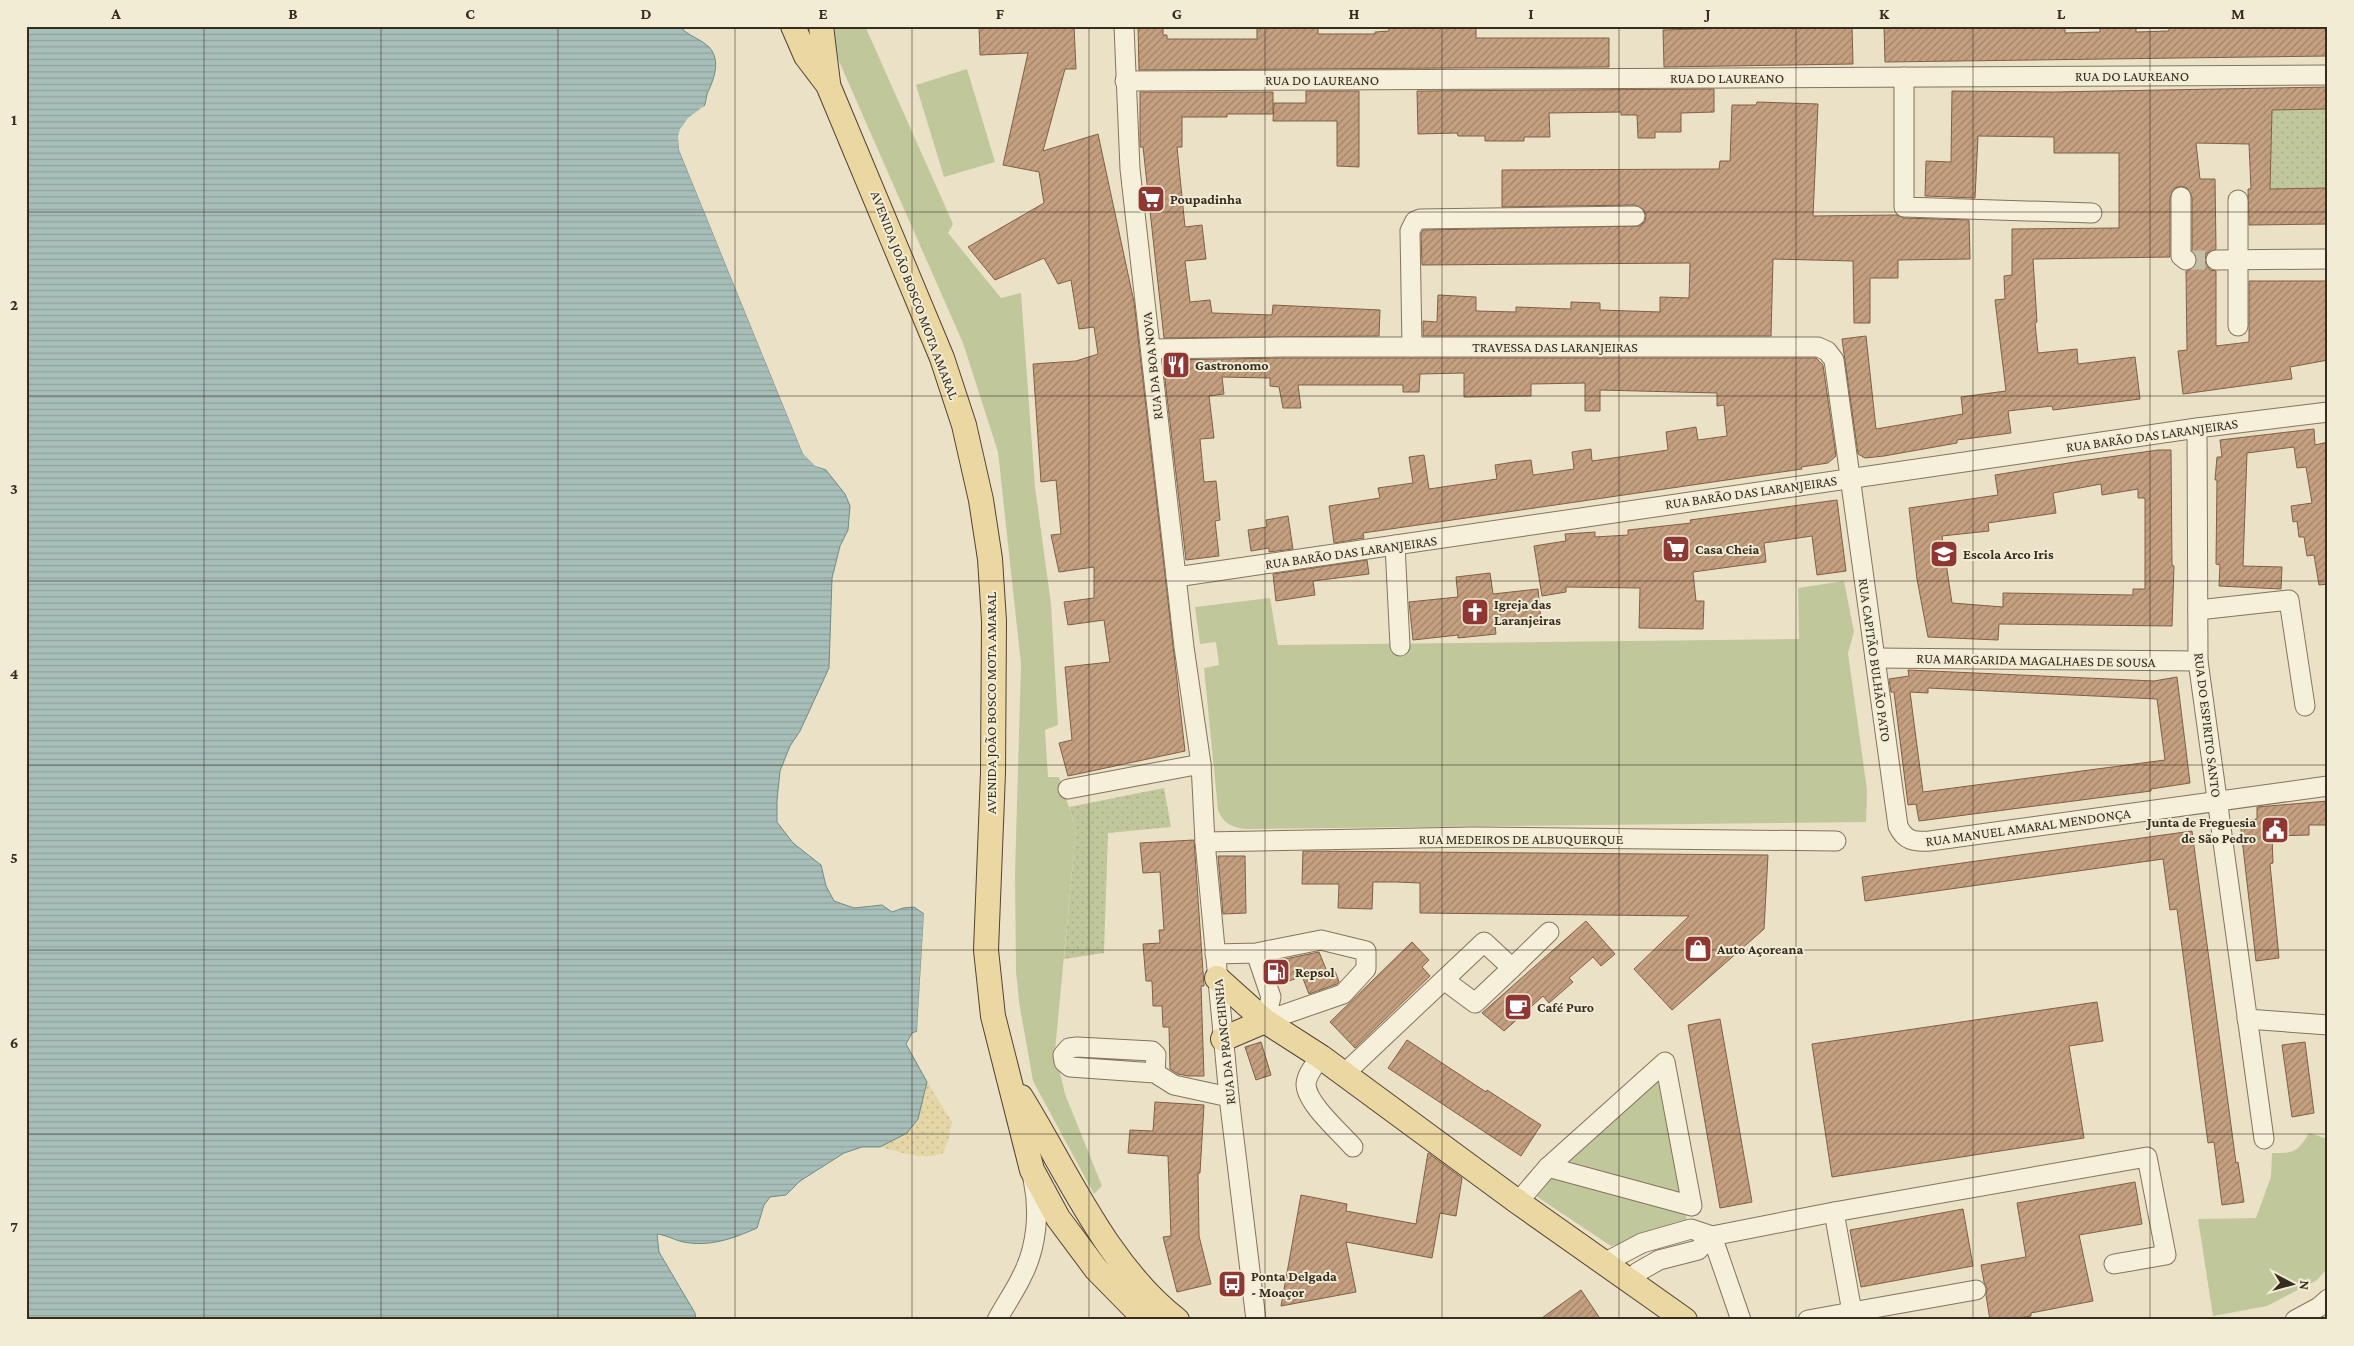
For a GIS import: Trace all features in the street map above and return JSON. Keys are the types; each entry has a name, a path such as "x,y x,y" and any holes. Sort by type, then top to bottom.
{"main road":[{"name":"AVENIDA JOÃO BOSCO MOTA AMARAL","path":"794,26 806,56 828,85 942,358 964,425 981,500 990,559 994,622 993,773 986,950 993,1016 1032,1170 1058,1218 1096,1269 1146,1320"},
{"name":"AVENIDA JOÃO BOSCO MOTA AMARAL","path":"821,26 828,85"},
{"path":"1217,978 1265,1021 1321,1057 1518,1202 1686,1320"},
{"path":"1223,1039 1265,1021"},
{"name":"AVENIDA JOÃO BOSCO MOTA AMARAL","path":"1009,1078 1113,1253 1161,1308 1176,1320"}],"street":[{"name":"RUA DA BOA NOVA","path":"1124,26 1130,168 1151,349 1154,397 1201,764"},
{"name":"RUA DO LAUREANO","path":"1126,81 2328,75"},
{"path":"1904,77 1904,207 2092,213"},
{"path":"2181,197 2181,256 2186,260"},
{"path":"2238,200 2238,326"},
{"path":"1412,347 1410,231 1415,221 1420,218 1635,216"},
{"path":"2216,260 2328,259"},
{"name":"TRAVESSA DAS LARANJEIRAS","path":"1151,349 1818,347 1827,350 1834,360 1850,478"},
{"name":"RUA BARÃO DAS LARANJEIRAS","path":"1176,577 2110,440 2328,412"},
{"name":"RUA DO ESPIRITO SANTO","path":"2197,428 2198,661 2264,1139"},
{"name":"RUA CAPITÃO BULHÃO PATO","path":"1850,478 1898,826 1906,839"},
{"path":"1395,545 1400,646"},
{"path":"2198,610 2290,600 2305,706"},
{"name":"RUA MARGARIDA MAGALHAES DE SOUSA","path":"1875,658 2198,661"},
{"path":"1068,789 1201,764"},
{"name":"RUA DA PRANCHINHA","path":"1201,764 1223,1039 1256,1320"},
{"name":"RUA MANUEL AMARAL MENDONÇA","path":"1906,839 1915,842 1930,841 2328,786"},
{"name":"RUA MEDEIROS DE ALBUQUERQUE","path":"1206,842 1473,837 1836,841"},
{"path":"1444,980 1475,1003 1550,932"},
{"path":"1215,954 1256,953 1321,940 1366,951 1366,969 1343,994 1265,1021"},
{"path":"1344,1074 1484,942 1512,968"},
{"path":"1256,953 1271,997 1265,1021"},
{"path":"2247,1019 2328,1025"},
{"path":"1321,1057 1310,1072 1306,1084 1308,1097 1353,1147"},
{"path":"1518,1202 1548,1167 1665,1062 1692,1206 1712,1236 1742,1320"},
{"path":"1155,1073 1174,1085 1229,1098"},
{"path":"1604,1263 1642,1243 1691,1229 1712,1236 1834,1212 2147,1157 2166,1255 2114,1264"},
{"path":"1548,1167 1692,1206"},
{"path":"997,1320 1023,1276 1036,1233 1037,1198 1032,1170"},
{"path":"1834,1212 1852,1312"},
{"path":"1630,1281 1638,1272 1659,1260 1698,1250 1712,1236"},
{"path":"1808,1320 1976,1290"},
{"path":"2295,1320 2328,1299"}],"green space":[{"path":"831,26 865,26 953,224 948,233 1001,298 1021,293 1035,487 1051,604 1058,725 1045,730 1048,777 1059,777 1076,829 1055,1051 1065,1094 1102,1186 1094,1194 1033,1081 1019,1002 1016,971 1015,873 1021,664 998,452 963,343 838,59"},
{"path":"967,69 995,162 944,177 916,85"},
{"path":"2328,109 2328,188 2270,189 2272,110"},
{"path":"1844,581 1854,632 1848,653 1867,790 1866,822 1245,829 1228,824 1218,810 1204,668 1219,665 1216,642 1200,644 1195,607 1270,598 1278,645 1799,639 1798,588"},
{"path":"1164,788 1171,827 1108,833 1104,953 1064,959 1076,829 1069,807"},
{"path":"1657,1077 1688,1226 1611,1246 1536,1196 1561,1164"},
{"path":"2309,1133 2328,1139 2328,1268 2317,1280 2267,1306 2213,1316 2198,1219 2256,1218 2271,1177 2272,1153 2285,1153 2298,1148"}],"sand":[{"path":"927,1082 952,1122 948,1142 943,1153 920,1156 880,1147 907,1133 918,1119"}],"water":[{"path":"26,26 683,26 683,30 709,47 713,53 716,65 705,103 702,109 682,127 679,135 679,150 803,454 815,466 826,470 845,494 850,506 848,530 840,546 832,578 829,668 800,731 790,746 780,771 777,822 793,843 821,865 826,886 834,901 854,908 882,905 892,912 914,907 924,914 917,1031 912,1033 906,1044 927,1082 918,1119 907,1133 880,1147 862,1147 844,1153 800,1181 786,1195 770,1197 764,1205 757,1228 730,1239 712,1243 683,1242 657,1234 659,1252 695,1313 696,1320 26,1320"}],"pier":[{"path":"704,106 706,108 690,120 683,130 680,136 682,149 805,452 817,464 830,470 815,466 803,454 679,150 678,136 680,129 688,118"},
{"path":"924,912 926,915 919,1031 917,1031"}],"building":[{"path":"979,26 1074,26 1076,69 1065,69 1043,151 1098,134 1134,302 1185,751 1068,776 1059,743 1072,740 1065,667 1110,662 1104,620 1068,625 1064,602 1094,598 1094,567 1059,572 1051,535 1061,534 1056,480 1041,482 1033,364 1076,361 1098,354 1094,327 1079,329 1071,280 1058,284 1044,258 995,280 968,247 1044,203 1039,172 1003,165 1028,53 980,55"},
{"path":"1138,26 1163,26 1163,35 1167,35 1167,39 1257,39 1257,26 1318,26 1318,34 1375,34 1375,32 1389,31 1389,26 1476,26 1476,38 1609,38 1609,67 1139,70"},
{"path":"1730,26 1852,26 1853,64 1664,67 1663,30 1730,28"},
{"path":"1884,26 1941,26 1941,28 2065,26 2065,33 2100,32 2100,28 2136,28 2136,32 2169,31 2169,26 2328,26 2328,56 1885,62"},
{"path":"2328,87 2328,109 2272,110 2270,189 2328,188 2328,224 2249,225 2248,189 2251,189 2249,144 2196,143 2200,179 2215,179 2216,249 2206,254 2205,261 2210,270 2216,271 2216,346 2249,342 2249,281 2328,281 2328,360 2290,367 2292,379 2183,394 2178,351 2187,350 2186,271 2194,267 2197,261 2192,251 2192,197 2187,188 2181,186 2175,188 2170,197 2170,257 2033,259 2038,353 2077,349 2078,364 2135,357 2140,399 2053,410 2052,406 2008,411 2011,433 1957,440 1957,443 1884,456 1865,458 1858,454 1842,339 1866,336 1876,429 1963,414 1961,397 2006,391 1995,300 2005,299 2004,276 2012,275 2012,229 2119,228 2119,153 2054,153 2054,137 1978,136 1975,198 1925,196 1926,161 1951,162 1952,91 2053,92"},
{"path":"1714,89 1714,112 1681,113 1681,132 1655,132 1655,138 1638,138 1637,115 1621,115 1621,112 1549,113 1550,137 1524,137 1524,141 1485,141 1485,136 1458,136 1457,133 1418,134 1417,91"},
{"path":"1306,91 1359,91 1359,167 1337,166 1337,121 1273,121 1274,103 1306,103"},
{"path":"1140,92 1273,92 1273,114 1227,114 1227,117 1182,117 1182,147 1177,147 1185,227 1202,225 1206,259 1185,261 1190,302 1210,300 1212,313 1272,315 1273,305 1380,310 1379,336 1164,338 1143,147 1140,147"},
{"path":"1757,102 1818,104 1813,216 1897,215 1904,218 1969,220 1970,259 1898,260 1898,278 1870,278 1870,323 1854,323 1853,261 1773,259 1771,336 1423,336 1423,321 1437,322 1438,295 1476,297 1476,311 1516,312 1516,307 1571,309 1571,302 1600,303 1600,310 1660,312 1660,297 1689,298 1690,263 1422,265 1421,234 1423,230 1640,226 1645,221 1646,215 1644,210 1635,205 1502,207 1502,170 1719,169 1720,161 1730,161 1732,105 1756,105"},
{"path":"1282,358 1816,358 1823,365 1836,456 1828,463 1801,467 1802,469 1363,533 1364,538 1334,543 1329,506 1380,498 1378,488 1413,483 1409,457 1424,455 1429,489 1497,479 1495,465 1514,462 1531,460 1533,475 1574,469 1572,452 1591,449 1592,461 1668,450 1666,432 1696,427 1698,440 1727,436 1724,405 1717,406 1717,393 1600,390 1600,411 1585,411 1585,383 1531,384 1531,396 1464,397 1464,373 1420,374 1419,392 1403,392 1403,385 1298,385 1301,408 1283,408 1279,387 1270,386 1270,378 1222,377 1224,394 1209,396 1214,438 1200,439 1204,482 1216,481 1220,520 1215,521 1219,556 1186,560 1164,371 1168,371 1167,360"},
{"path":"2314,429 2315,445 2328,442 2328,584 2319,585 2314,555 2307,556 2304,537 2299,537 2297,521 2293,522 2291,506 2312,503 2306,467 2297,468 2294,447 2247,453 2243,566 2282,567 2281,589 2219,586 2220,565 2216,564 2217,480 2215,480 2217,457 2222,457 2220,440"},
{"path":"2158,450 2171,450 2172,565 2174,566 2172,626 1999,624 1998,640 1928,637 1917,579 1909,508 1998,495 1995,475","holes":["2101,484 2102,495 2138,489 2138,498 2145,498 2145,589 2133,589 2133,595 2003,593 2003,607 1952,603 1942,536 1989,531 1988,523 2056,513 2053,493"]},
{"path":"1837,500 1846,571 1817,575 1812,536 1764,543 1766,562 1693,572 1696,601 1704,601 1703,629 1639,628 1640,588 1566,587 1566,592 1542,596 1534,546 1566,541 1565,534 1595,532 1595,537 1628,535 1628,530 1691,523 1690,520"},
{"path":"1288,516 1293,549 1269,552 1269,548 1251,551 1248,530 1267,527 1266,520"},
{"path":"1367,560 1369,574 1313,581 1315,595 1276,601 1273,574"},
{"name":"Igreja das Laranjeiras","path":"1490,573 1493,594 1538,589 1541,621 1495,626 1496,634 1458,638 1458,635 1413,640 1409,602 1458,597 1456,577"},
{"path":"1908,670 2154,681 2177,677 2190,783 2151,789 2151,791 1919,821 1916,804 1908,805 1894,692 1891,692 1889,679 1909,676","holes":["1928,688 2157,699 2165,760 1923,792 1910,692 1928,693"]},
{"path":"2328,801 2328,825 2309,825 2309,835 2272,836 2273,863 2270,864 2279,958 2256,961 2240,821 2257,819 2257,807"},
{"path":"2192,831 2236,1163 2238,1162 2244,1202 2222,1205 2214,1142 2208,1143 2177,909 2170,910 2163,859 1865,901 1862,877"},
{"path":"1194,840 1204,986 1201,986 1204,1076 1178,1074 1170,1069 1169,1027 1163,1027 1162,1006 1153,1006 1152,981 1146,981 1143,944 1160,943 1159,930 1164,930 1160,872 1143,873 1140,843"},
{"name":"Auto Açoreana","path":"1303,851 1768,855 1764,929 1672,1010 1634,969 1689,916 1420,913 1420,883 1396,882 1373,882 1372,909 1338,908 1339,884 1302,884"},
{"path":"1218,856 1245,856 1246,913 1223,914"},
{"path":"1586,921 1615,954 1601,966 1593,957 1569,978 1573,982 1549,1003 1543,996 1504,1031 1482,1013"},
{"path":"1412,942 1429,960 1422,967 1430,976 1355,1048 1330,1022"},
{"path":"1319,952 1328,974 1335,971 1339,982 1337,984 1309,994 1302,976 1279,985 1271,962"},
{"path":"2097,1002 2103,1041 2069,1046 2084,1138 1832,1177 1812,1044"},
{"path":"1720,1019 1752,1202 1720,1208 1688,1025"},
{"path":"1407,1040 1486,1092 1487,1090 1541,1125 1521,1156 1388,1068"},
{"path":"1261,1042 1271,1075 1256,1080 1245,1047"},
{"path":"2305,1042 2314,1113 2292,1117 2282,1045"},
{"path":"1155,1102 1204,1105 1200,1173 1198,1173 1199,1236 1211,1284 1177,1292 1163,1237 1171,1236 1168,1156 1128,1153 1130,1130 1153,1131"},
{"path":"1428,1153 1462,1178 1456,1216 1440,1213 1432,1258 1346,1242 1356,1292 1281,1306 1301,1195 1347,1204 1346,1211 1416,1224"},
{"path":"2135,1182 2142,1224 2079,1235 2093,1301 2031,1313 2031,1316 2008,1320 1990,1320 1986,1295 1987,1289 1981,1265 2026,1257 2017,1203"},
{"path":"1963,1209 1973,1266 1861,1287 1850,1230"},
{"path":"1581,1290 1601,1320 1539,1320"}],"tunnel":[{"path":"2186,260 2216,260"}],"place":[{"name":"Poupadinha","path":"1151,199"},
{"name":"Gastronomo","path":"1176,365"},
{"name":"Casa Cheia","path":"1676,549"},
{"name":"Escola Arco Iris","path":"1944,554"},
{"name":"Igreja das Laranjeiras","path":"1475,612"},
{"name":"Junta de Freguesia de São Pedro","path":"2275,830"},
{"name":"Auto Açoreana","path":"1698,949"},
{"name":"Repsol","path":"1276,972"},
{"name":"Café Puro","path":"1518,1007"},
{"name":"Ponta Delgada - Moaçor","path":"1232,1284"}]}
